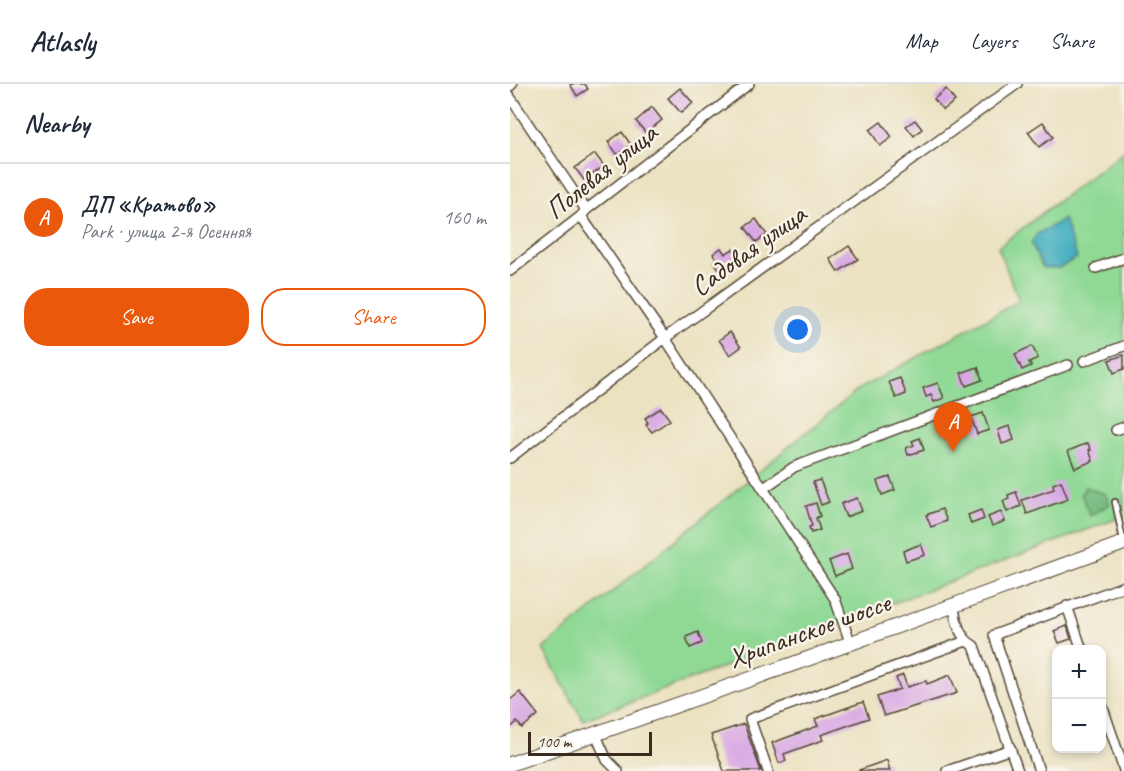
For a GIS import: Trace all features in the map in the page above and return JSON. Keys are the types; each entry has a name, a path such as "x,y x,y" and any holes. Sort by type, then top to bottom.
{"main road":[{"name":"Хрипанское шоссе","path":"510,764 1124,543"}],"street":[{"name":"Полевая улица","path":"510,272 749,84"},
{"name":"Садовая улица","path":"510,458 665,338 1017,84"},
{"path":"510,97 835,599 850,642"},
{"path":"1096,268 1124,258"},
{"path":"1084,361 1124,346"},
{"path":"765,488 794,467 1068,365"},
{"path":"1039,771 994,635 1124,586"},
{"path":"953,605 960,633 966,642 974,646 1018,771"},
{"path":"1067,606 1080,645"},
{"path":"768,771 750,719 966,642"},
{"path":"1106,719 1124,770"},
{"path":"595,733 607,760 618,771"},
{"path":"947,771 1011,749"}],"lane":[{"path":"1115,502 1124,543"}],"green space":[{"path":"1124,151 1124,516 583,720 543,649 859,389 1019,301 998,247"},
{"path":"1085,487 1105,494 1110,504 1090,516 1081,494"}],"water":[{"path":"1064,219 1077,258 1059,268 1043,268 1031,243 1037,234"}],"building":[{"path":"570,84 585,84 588,89 577,96"},
{"path":"680,88 693,103 681,113 668,98"},
{"path":"946,89 955,101 943,110 934,99"},
{"path":"652,107 662,120 646,133 636,121"},
{"path":"915,120 922,129 914,136 906,126"},
{"path":"881,122 892,137 880,146 870,130"},
{"path":"1043,122 1053,137 1039,147 1028,132"},
{"path":"622,132 631,145 618,155 608,142"},
{"path":"595,154 604,166 584,180 575,168"},
{"path":"756,219 767,235 756,242 745,227"},
{"path":"849,246 858,259 838,272 830,259"},
{"path":"721,248 725,254 733,249 741,261 722,274 714,261 717,259 713,254"},
{"path":"730,332 741,347 730,355 719,340"},
{"path":"1032,346 1038,358 1029,362 1031,366 1022,370 1015,354"},
{"path":"1124,355 1124,369 1114,373 1109,360"},
{"path":"978,367 982,380 966,386 961,373"},
{"path":"900,378 906,394 896,398 889,382"},
{"path":"938,383 944,398 934,402 931,395 926,397 923,388"},
{"path":"661,408 670,420 652,432 646,425 648,423 645,418"},
{"path":"983,413 989,430 977,434 971,417"},
{"path":"1010,426 1014,440 1002,444 998,430"},
{"path":"920,438 924,450 908,455 906,448 914,445 912,441"},
{"path":"1088,443 1093,461 1075,468 1068,451"},
{"path":"890,477 895,490 882,495 877,481"},
{"path":"820,480 829,502 821,505 813,482"},
{"path":"1061,481 1068,499 1027,514 1022,500 1054,489 1053,484"},
{"path":"1016,492 1021,506 1007,512 1003,501 1009,499 1008,495"},
{"path":"857,498 862,511 846,517 841,504"},
{"path":"816,503 820,516 816,518 820,530 811,533 809,527 812,526 806,506"},
{"path":"942,509 947,521 931,527 926,515"},
{"path":"981,510 984,519 971,524 968,515"},
{"path":"1001,512 1005,521 992,526 988,517"},
{"path":"921,544 925,555 906,561 903,551"},
{"path":"847,554 852,569 835,576 829,561"},
{"path":"1067,626 1071,639 1059,643 1054,631"},
{"path":"698,632 702,643 690,648 686,637"},
{"path":"903,675 907,687 926,681 927,684 950,675 957,693 884,716 877,697 900,689 896,678"},
{"path":"520,692 538,715 522,728 517,722 510,728 510,700"},
{"path":"863,702 869,718 821,735 823,740 784,754 786,761 779,763 772,743 818,726 815,719"},
{"path":"744,724 761,771 724,771 711,735"},
{"path":"887,760 890,771 859,771 859,770"}],"place":[{"name":"ДП «Кратово»","path":"953,452"}]}
